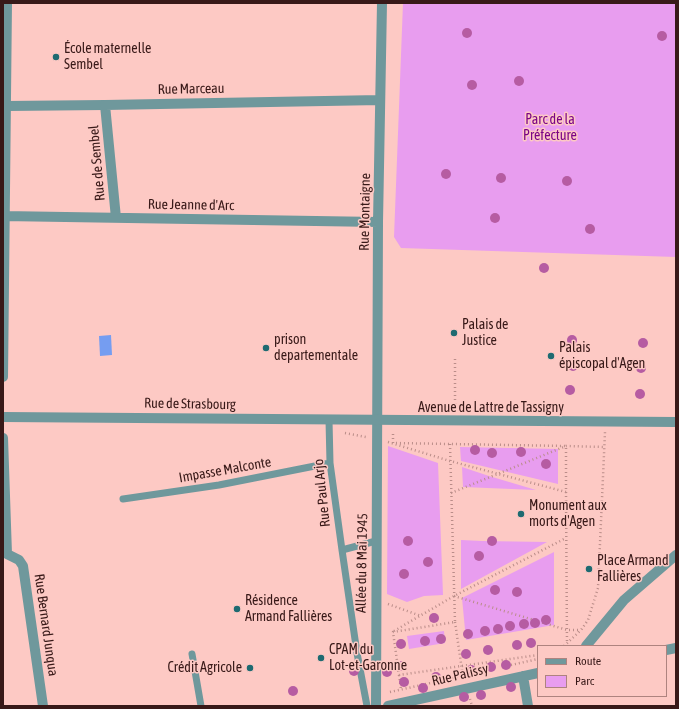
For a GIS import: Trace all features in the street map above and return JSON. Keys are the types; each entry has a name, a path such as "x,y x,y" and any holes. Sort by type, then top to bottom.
{"street":[{"path":"3,377 7,3"},
{"name":"Rue Montaigne","path":"377,420 378,222 382,3"},
{"name":"Rue Marceau","path":"5,106 380,100"},
{"name":"Rue de Sembel","path":"105,105 116,218"},
{"name":"Rue Jeanne d'Arc","path":"4,216 378,222"},
{"name":"Rue de Strasbourg","path":"3,417 329,424 377,420"},
{"name":"Avenue de Lattre de Tassigny","path":"377,420 676,422"},
{"name":"Allée du 8 Mai 1945","path":"376,706 377,420"},
{"name":"Rue Bernard Junqua","path":"3,438 7,558 19,560 23,566 43,706"},
{"path":"587,645 624,600 676,555"},
{"name":"Rue Palissy","path":"388,706 537,673"},
{"path":"523,676 528,706"}],"lane":[{"name":"Rue Paul Arjo","path":"329,424 330,463 357,653 367,706"},
{"name":"Impasse Malconte","path":"123,499 219,485 330,463"},
{"path":"342,550 376,541"},
{"path":"192,654 201,706"}],"path":[{"path":"455,359 455,421"},
{"path":"393,421 393,443"},
{"path":"329,424 450,461 566,492"},
{"path":"566,645 581,630 588,620 598,588 605,436"},
{"path":"393,443 604,446"},
{"path":"450,444 450,493 455,622 463,676 472,706"},
{"path":"450,493 496,473 566,446"},
{"path":"566,446 566,645"},
{"path":"393,632 454,596 566,538"},
{"path":"454,596 567,630 581,630"},
{"path":"383,604 421,616"},
{"path":"393,632 455,622"},
{"path":"393,632 401,688 470,674"},
{"path":"399,675 537,655"},
{"path":"504,667 537,659"}],"green space":[{"name":"Parc de la Préfecture","path":"403,3 676,3 676,257 401,248 394,237"},
{"path":"388,446 438,463 443,595 424,596 407,602 387,594"},
{"path":"460,447 558,449 558,484 461,461"},
{"path":"462,467 489,476 536,490 463,487"},
{"path":"461,540 482,541 547,542 461,589"},
{"path":"554,552 554,625 466,640 462,598"},
{"path":"444,631 445,643 409,649 407,636"}],"water":[{"path":"111,335 112,355 100,356 99,336"}],"place":[{"name":"École maternelle Sembel","path":"56,57"},
{"name":"Palais de Justice","path":"454,333"},
{"name":"prison departementale","path":"266,348"},
{"name":"Palais épiscopal d'Agen","path":"551,356"},
{"name":"Monument aux morts d'Agen","path":"521,514"},
{"name":"Place Armand Fallières","path":"589,569"},
{"name":"Résidence Armand Fallières","path":"237,609"},
{"name":"CPAM du Lot-et-Garonne","path":"321,658"},
{"name":"Crédit Agricole","path":"250,668"}]}
